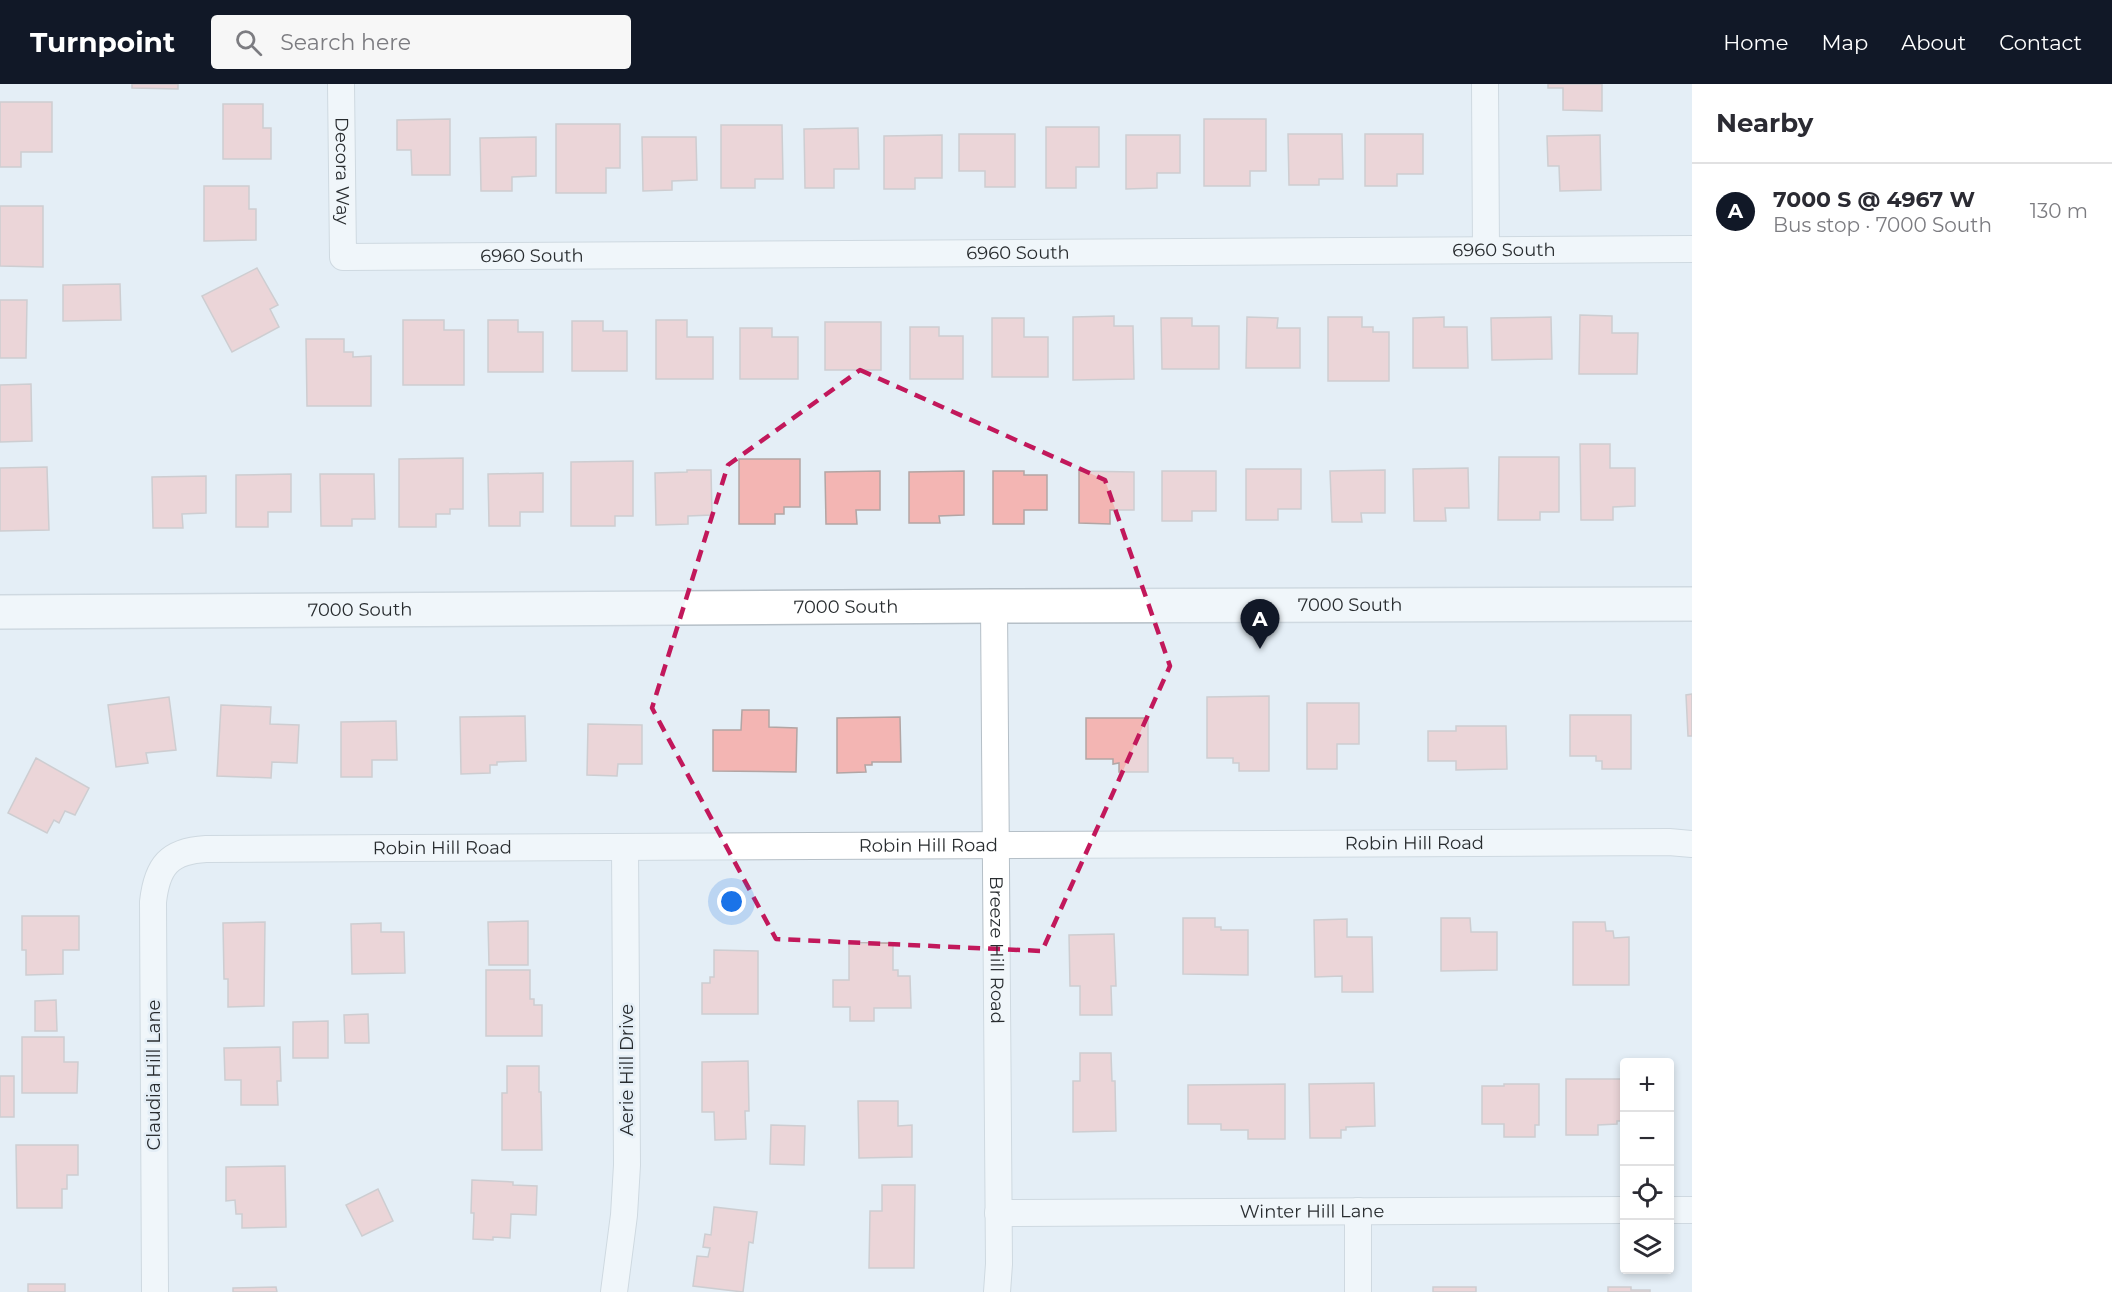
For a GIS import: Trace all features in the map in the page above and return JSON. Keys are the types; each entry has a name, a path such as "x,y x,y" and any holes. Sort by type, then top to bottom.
{"street":[{"name":"Decora Way","path":"341,84 343,257"},
{"path":"1485,84 1486,250"},
{"name":"6960 South","path":"343,257 1692,249"},
{"name":"7000 South","path":"0,612 1692,603"},
{"name":"Breeze Hill Road","path":"994,606 997,1292"},
{"name":"Robin Hill Road","path":"167,862 175,855 185,851 206,849 1669,842 1692,844"},
{"name":"Aerie Hill Drive","path":"614,1292 624,1215 627,1166 626,847"},
{"name":"Claudia Hill Lane","path":"155,1292 153,902 156,880 167,862"},
{"name":"Winter Hill Lane","path":"998,1213 1620,1210"},
{"path":"1674,1210 1692,1210"},
{"path":"1358,1212 1358,1292"}],"highlighted area":[{"path":"860,370 1105,480 1170,666 1042,951 776,939 652,708 728,465"}],"building":[{"path":"132,84 178,84 178,89 132,88"},
{"path":"1548,84 1602,84 1602,111 1563,110 1563,88 1548,88"},
{"path":"0,102 52,102 52,152 21,152 21,167 0,167"},
{"path":"223,104 263,104 263,128 271,128 271,159 223,159"},
{"path":"450,119 450,175 412,175 411,150 397,150 397,120"},
{"path":"1204,119 1266,119 1266,171 1250,171 1250,186 1204,186"},
{"path":"556,124 620,124 620,168 606,168 606,193 556,193"},
{"path":"721,125 782,125 783,179 755,179 755,188 721,188"},
{"path":"1046,127 1099,127 1099,167 1076,167 1076,188 1046,188"},
{"path":"858,128 859,169 834,169 834,188 805,188 804,129"},
{"path":"959,134 1015,134 1015,187 985,187 985,171 959,171"},
{"path":"1288,134 1342,134 1343,179 1319,179 1319,185 1289,185"},
{"path":"1365,134 1423,134 1423,174 1397,174 1397,186 1365,186"},
{"path":"942,135 942,178 915,178 915,189 884,189 884,136"},
{"path":"1126,135 1180,135 1180,173 1157,173 1157,188 1126,189"},
{"path":"1600,135 1601,190 1560,191 1559,166 1548,166 1547,136"},
{"path":"536,137 536,176 512,177 512,191 481,191 480,138"},
{"path":"642,137 696,137 697,180 672,181 672,190 643,191"},
{"path":"204,186 249,186 249,209 256,209 256,240 204,241"},
{"path":"0,206 43,206 43,267 0,266"},
{"path":"257,268 278,305 270,309 279,327 232,352 202,296"},
{"path":"120,284 121,320 63,321 63,285"},
{"path":"0,300 27,300 26,358 0,358"},
{"path":"1580,315 1612,316 1612,333 1638,333 1637,374 1579,374"},
{"path":"1114,316 1114,326 1133,326 1134,379 1073,380 1073,317"},
{"path":"1247,317 1278,318 1277,328 1300,328 1300,368 1246,368"},
{"path":"1328,317 1362,317 1362,327 1373,327 1373,332 1389,332 1389,381 1328,381"},
{"path":"1444,317 1444,327 1467,327 1468,368 1413,368 1413,318"},
{"path":"1551,317 1552,359 1492,360 1491,318"},
{"path":"992,318 1024,318 1024,337 1048,337 1048,377 992,377"},
{"path":"1161,318 1192,318 1192,326 1219,326 1219,369 1162,369"},
{"path":"403,320 444,320 444,330 464,330 464,385 403,385"},
{"path":"488,320 518,320 518,332 543,332 543,372 488,372"},
{"path":"656,320 687,320 687,337 713,337 713,379 656,379"},
{"path":"572,321 603,321 603,331 627,331 627,371 572,371"},
{"path":"825,322 881,322 881,370 825,370"},
{"path":"910,327 939,327 939,336 963,336 963,379 910,379"},
{"path":"740,328 772,328 772,337 798,337 798,379 740,379"},
{"path":"306,339 344,339 344,352 353,352 353,357 371,356 371,406 307,406"},
{"path":"31,384 32,441 0,442 0,385"},
{"path":"1580,444 1610,444 1610,468 1635,468 1635,506 1613,507 1613,520 1581,520"},
{"path":"1499,457 1559,457 1559,512 1540,512 1540,520 1498,520"},
{"path":"463,458 463,509 450,509 450,514 436,514 436,527 399,527 399,459"},
{"path":"739,459 800,459 800,507 784,507 784,514 775,514 775,524 739,524"},
{"path":"633,461 633,516 615,516 615,526 571,526 571,462"},
{"path":"47,467 49,530 0,531 0,468"},
{"path":"1468,468 1469,508 1445,508 1446,521 1414,521 1413,469"},
{"path":"1246,469 1301,469 1301,509 1278,509 1278,520 1246,520"},
{"path":"687,470 711,470 712,515 688,516 688,524 656,525 655,473 687,472"},
{"path":"1385,470 1385,513 1361,513 1362,522 1332,522 1330,471"},
{"path":"880,471 880,510 856,510 857,524 826,524 825,472"},
{"path":"964,471 964,515 939,516 940,523 909,523 909,472"},
{"path":"993,471 1024,471 1024,475 1047,475 1047,510 1024,510 1024,524 993,524"},
{"path":"1079,471 1134,472 1134,510 1110,510 1110,524 1079,523"},
{"path":"1162,471 1216,471 1216,511 1192,511 1192,521 1162,521"},
{"path":"543,473 543,512 520,512 520,526 489,526 488,474"},
{"path":"291,474 291,512 268,512 268,527 236,527 236,475"},
{"path":"320,474 374,474 375,519 352,519 352,526 321,526"},
{"path":"206,476 206,513 182,514 183,528 153,528 152,477"},
{"path":"1692,694 1692,736 1688,736 1686,695"},
{"path":"1269,696 1269,771 1239,771 1239,763 1233,763 1233,758 1207,758 1207,697"},
{"path":"169,697 176,750 146,753 148,763 116,767 108,705"},
{"path":"1307,703 1359,703 1359,744 1337,744 1337,769 1307,769"},
{"path":"221,705 271,707 270,724 299,725 297,763 272,762 271,778 217,776"},
{"path":"742,710 769,710 769,727 797,728 796,772 713,771 713,730 741,730"},
{"path":"1570,715 1631,715 1631,769 1602,769 1602,761 1596,761 1596,756 1570,756"},
{"path":"525,716 526,761 497,762 497,765 490,765 490,773 461,774 460,717"},
{"path":"900,717 901,762 872,762 872,765 865,765 866,772 837,773 837,718"},
{"path":"1086,718 1148,718 1148,772 1119,772 1119,763 1113,764 1113,759 1086,759"},
{"path":"396,721 397,760 372,760 372,777 341,777 341,722"},
{"path":"588,724 642,725 642,764 618,764 617,776 587,775"},
{"path":"1456,726 1506,726 1507,769 1456,770 1456,761 1428,761 1428,731 1456,731"},
{"path":"36,758 89,788 75,815 65,811 59,823 54,820 47,833 8,813"},
{"path":"22,916 79,916 79,950 63,950 63,974 26,975 26,950 22,950"},
{"path":"1183,918 1215,918 1215,927 1221,927 1221,930 1248,930 1248,975 1183,974"},
{"path":"1441,918 1470,918 1471,932 1497,932 1497,970 1441,971"},
{"path":"1347,919 1347,937 1372,937 1373,992 1342,992 1342,976 1315,977 1314,920"},
{"path":"528,921 528,965 489,965 488,922"},
{"path":"265,922 264,1006 228,1007 228,979 224,979 223,923"},
{"path":"1573,922 1605,922 1606,931 1613,931 1614,938 1629,937 1629,985 1573,985"},
{"path":"381,923 381,932 404,932 405,973 352,974 351,924"},
{"path":"1114,934 1116,986 1111,986 1112,1015 1080,1015 1080,986 1070,986 1069,935"},
{"path":"849,943 893,943 893,970 898,970 898,976 910,976 911,1008 874,1008 874,1021 850,1021 850,1007 833,1007 833,980 849,980"},
{"path":"714,950 758,951 758,1014 702,1014 702,983 710,983 710,977 714,977"},
{"path":"486,970 530,970 530,999 534,999 534,1005 542,1005 542,1036 486,1036"},
{"path":"56,1000 57,1031 35,1031 35,1001"},
{"path":"368,1014 369,1043 345,1043 344,1015"},
{"path":"328,1021 328,1058 293,1058 293,1022"},
{"path":"22,1037 64,1037 64,1062 78,1062 77,1093 22,1093"},
{"path":"280,1047 281,1081 277,1081 278,1105 241,1105 241,1080 225,1080 224,1048"},
{"path":"1080,1053 1111,1053 1112,1081 1115,1081 1116,1131 1073,1132 1073,1081 1080,1081"},
{"path":"748,1061 749,1111 745,1111 746,1139 715,1140 714,1112 702,1112 702,1062"},
{"path":"507,1066 539,1066 542,1150 502,1150 502,1093 507,1093"},
{"path":"0,1076 14,1076 14,1117 0,1117"},
{"path":"1566,1079 1620,1079 1620,1121 1617,1121 1617,1124 1598,1125 1598,1135 1566,1135"},
{"path":"1374,1083 1375,1126 1346,1127 1346,1130 1341,1130 1341,1138 1310,1138 1309,1084"},
{"path":"1285,1084 1285,1139 1248,1139 1248,1130 1221,1130 1221,1124 1188,1124 1188,1085"},
{"path":"1504,1084 1539,1084 1539,1125 1535,1125 1535,1137 1504,1137 1504,1124 1482,1124 1482,1086 1504,1086"},
{"path":"858,1101 898,1101 898,1126 912,1125 912,1157 859,1158"},
{"path":"771,1125 805,1126 804,1165 770,1164"},
{"path":"16,1145 78,1145 78,1175 67,1175 67,1189 62,1189 62,1208 17,1208"},
{"path":"285,1166 286,1227 242,1228 242,1214 236,1214 235,1200 226,1201 226,1167"},
{"path":"472,1180 537,1186 536,1215 511,1214 510,1238 473,1239"},
{"path":"882,1185 915,1185 914,1268 869,1268 870,1211 882,1211"},
{"path":"378,1189 393,1221 362,1236 346,1205"},
{"path":"714,1207 757,1212 753,1243 749,1242 743,1292 693,1286 697,1256 708,1257 710,1248 703,1247 705,1234 711,1235"},
{"path":"28,1284 65,1284 65,1292 28,1292"},
{"path":"276,1287 277,1292 233,1292 233,1288"},
{"path":"1433,1287 1476,1287 1476,1292 1433,1292"},
{"path":"1608,1287 1631,1287 1631,1290 1650,1290 1650,1292 1608,1292"}],"place":[{"name":"7000 S @ 4967 W","path":"1260,649"}]}
